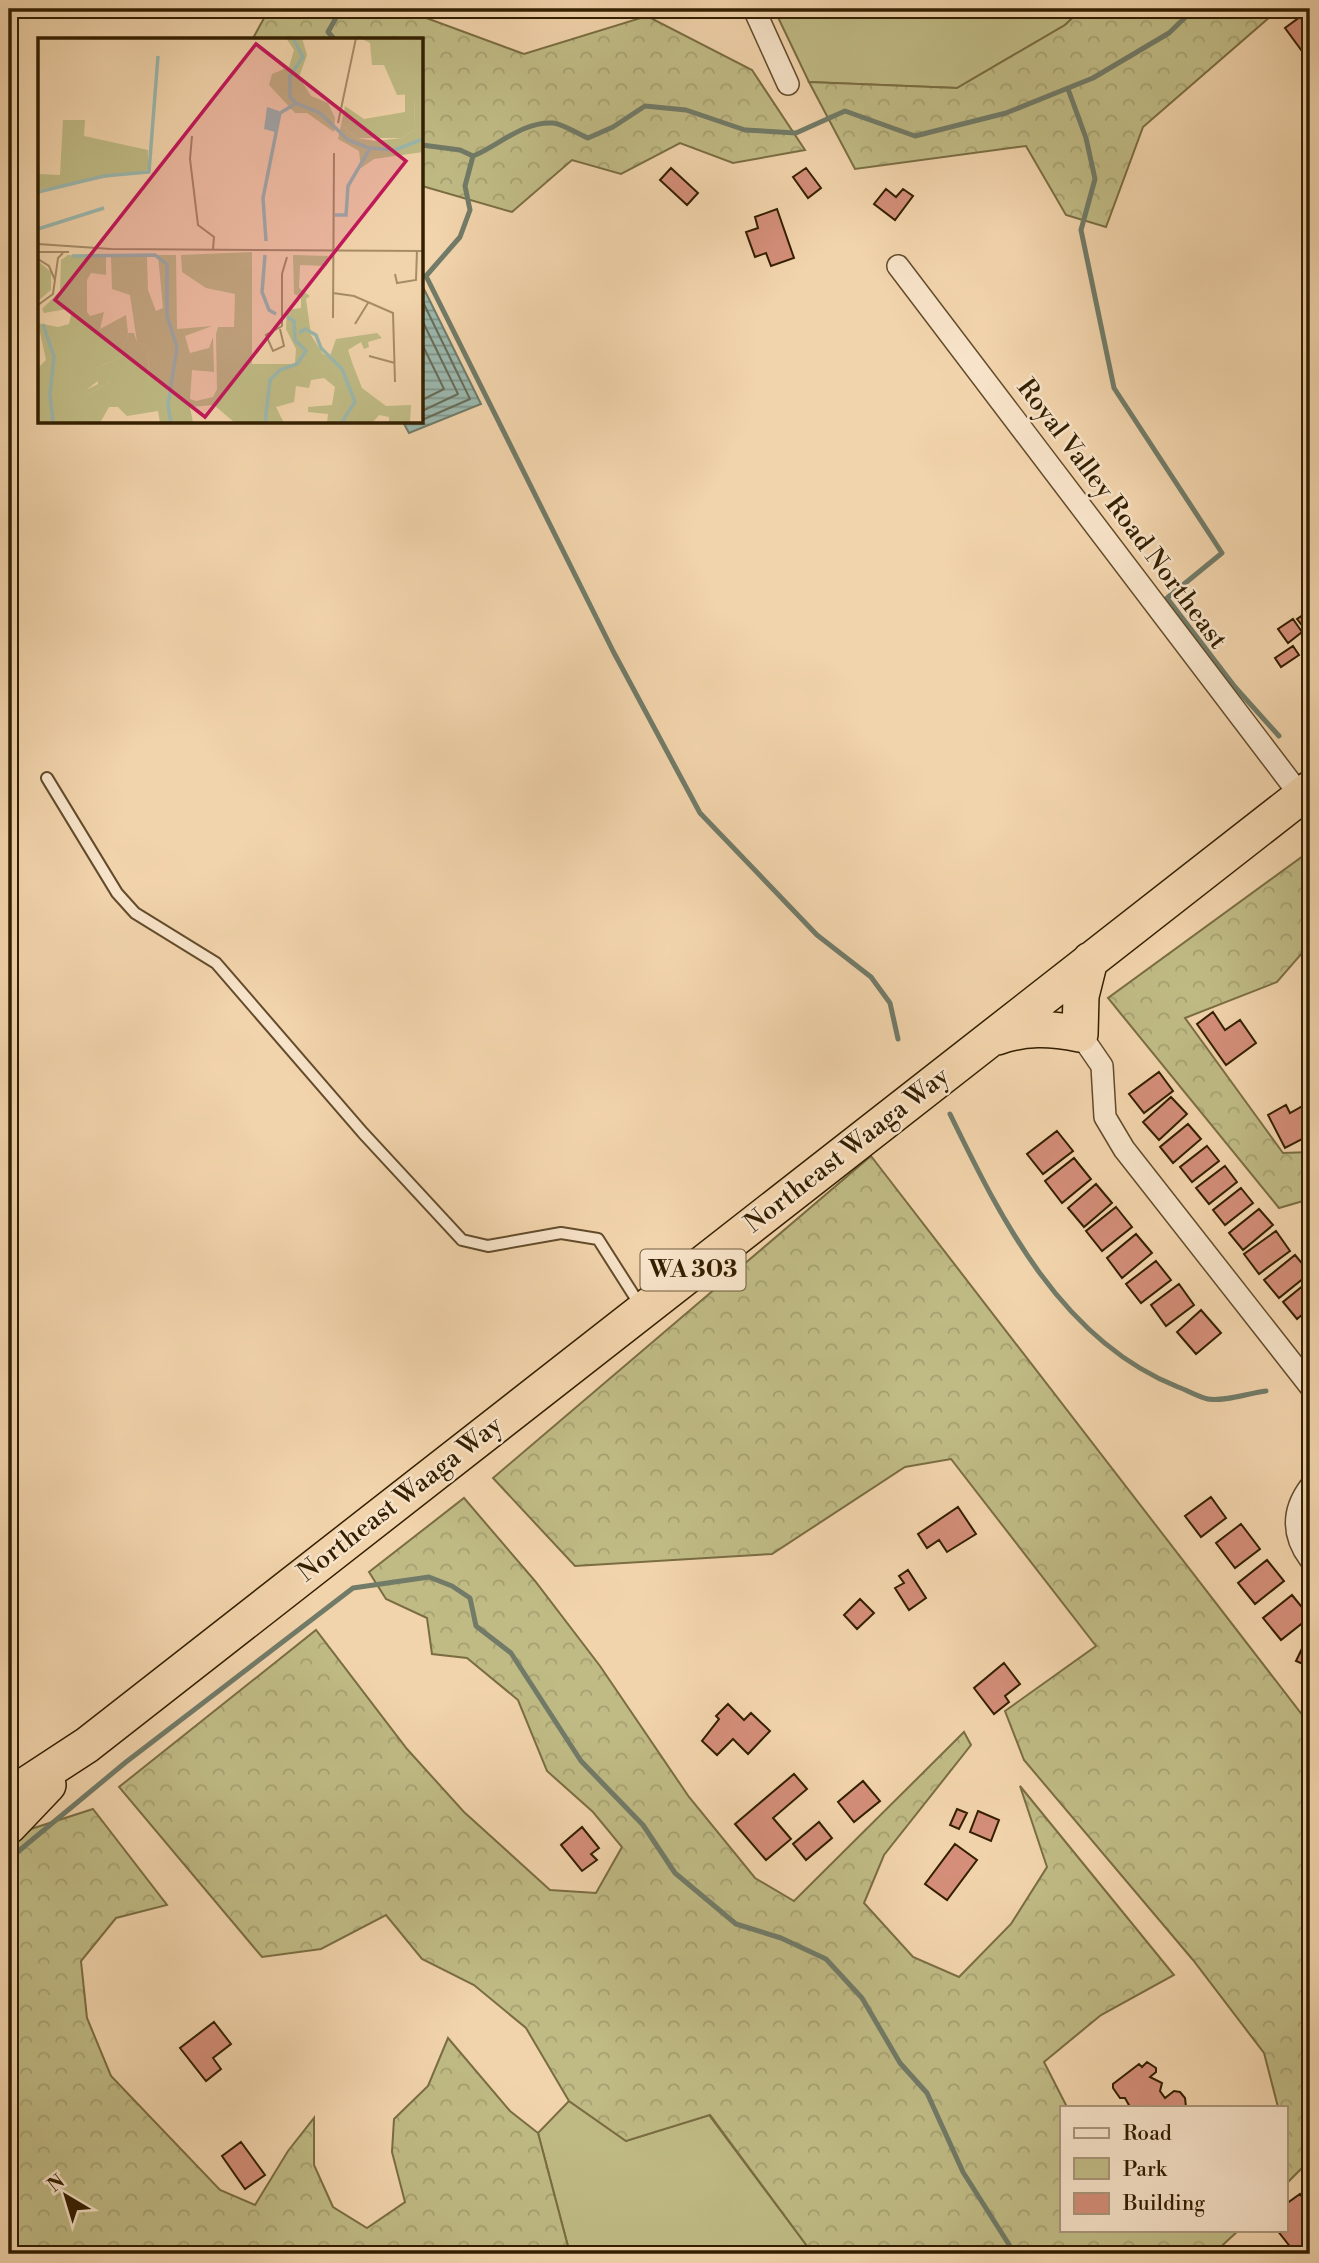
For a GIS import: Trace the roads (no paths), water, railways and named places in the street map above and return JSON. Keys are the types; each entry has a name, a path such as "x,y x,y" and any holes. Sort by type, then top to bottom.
{"highway":[{"name":"Northeast Waaga Way","path":"87,1745 1090,960 1307,798"},
{"path":"990,1039 1017,1030 1039,1028 1080,1034 1081,996 1090,960"},
{"name":"WA 303","path":"9,1796 87,1745"},
{"name":"WA 303","path":"9,1826 87,1745"}],"street":[{"path":"754,9 788,85"},
{"name":"Royal Valley Road Northeast","path":"898,266 1307,798"},
{"path":"1080,1034 1102,1066 1105,1117 1124,1149 1310,1386"},
{"path":"1310,1487 1298,1508 1295,1526 1298,1538 1310,1559"}],"lane":[{"path":"47,778 117,892 135,913 216,962 363,1133 462,1240 488,1246 561,1233 597,1239 643,1309"}],"water":[{"path":"424,289 481,404 409,433 404,424 424,424"}],"waterway":[{"path":"333,38 328,32 341,9"},
{"path":"424,145 460,150 473,156 521,130 542,123 557,124 588,138 613,127 645,106 686,110 745,130 796,133 845,111 915,136 1006,113 1093,78 1169,33 1194,9"},
{"path":"1068,89 1086,138 1095,179 1081,230 1114,388 1222,553 1167,598 1235,687 1279,736"},
{"path":"473,156 465,186 470,210 460,237 426,276 613,651 700,813 817,935 871,977 890,1003 898,1039"},
{"path":"950,1114 1014,1235 1069,1309 1101,1340 1137,1366 1204,1398 1214,1400 1266,1391"},
{"path":"9,1859 126,1762 353,1588 429,1577 452,1586 470,1598 476,1626 511,1653 581,1761 643,1825 675,1873 736,1924 781,1938 826,1959 862,1998 900,2063 927,2093 963,2172 1015,2254"}]}
